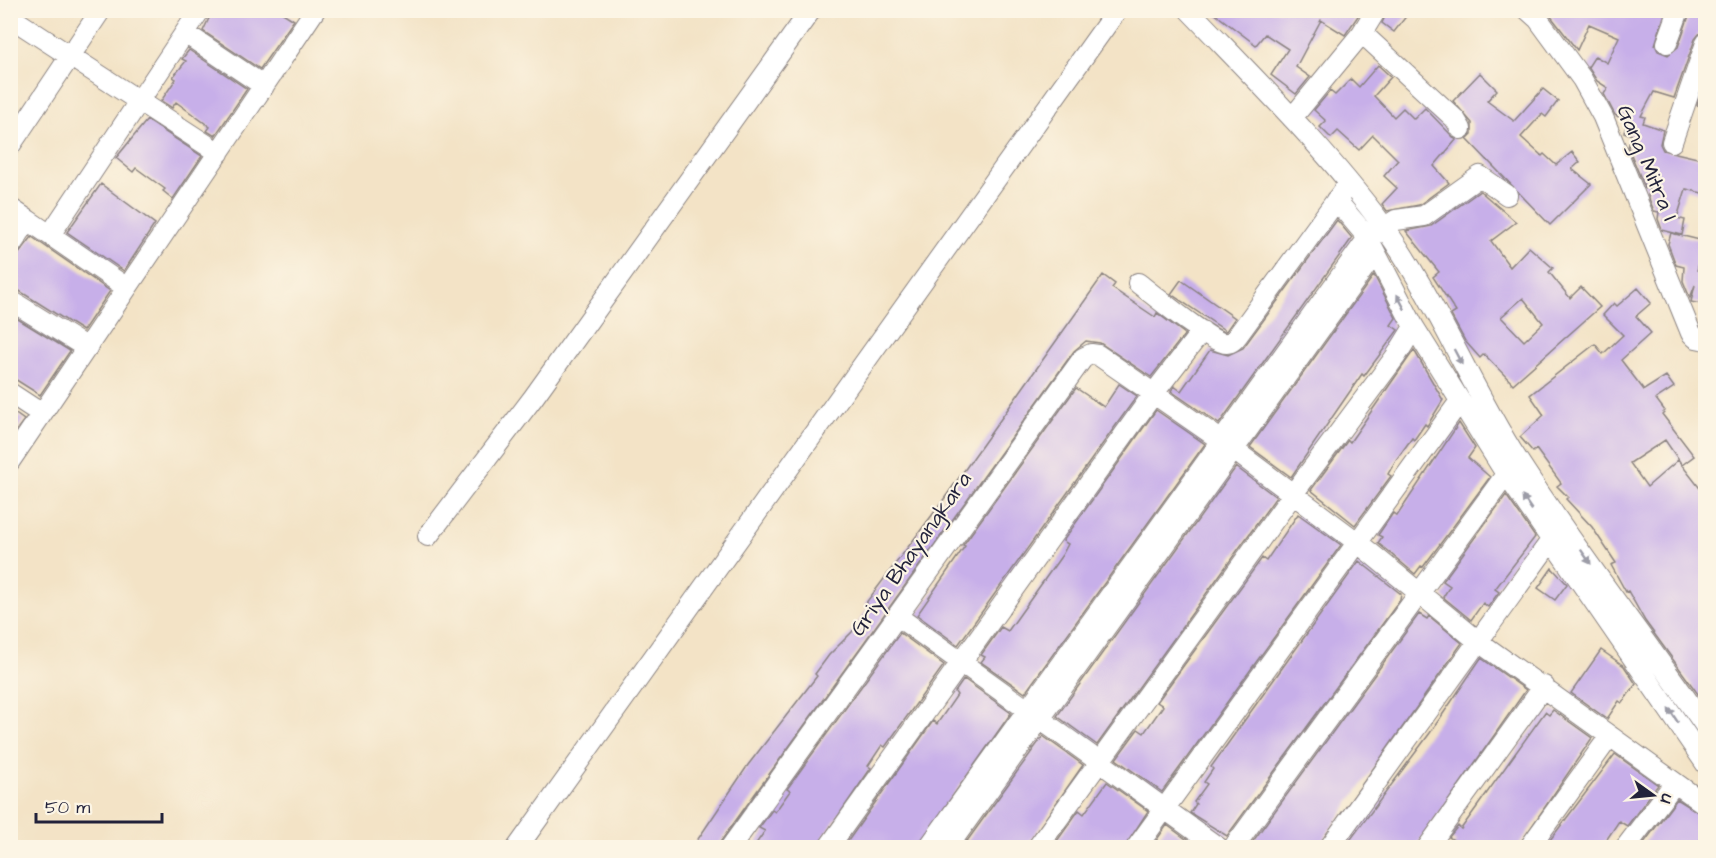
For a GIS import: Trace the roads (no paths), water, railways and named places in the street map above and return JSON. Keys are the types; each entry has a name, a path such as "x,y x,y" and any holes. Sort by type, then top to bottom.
{"street":[{"path":"10,146 101,10"},
{"path":"50,235 200,10"},
{"path":"428,536 533,398 811,10"},
{"path":"517,848 1117,10"},
{"path":"1189,10 1292,117 1348,184 1414,327 1460,401 1706,727"},
{"path":"1292,117 1362,33 1376,10"},
{"name":"Gang Mitra I","path":"1528,10 1538,19 1582,79 1603,117 1691,333 1706,340"},
{"path":"1668,43 1679,10"},
{"path":"10,460 264,86 306,14"},
{"path":"10,17 219,153"},
{"path":"185,33 264,86"},
{"path":"1362,33 1455,119 1461,129"},
{"path":"1672,142 1706,43"},
{"path":"928,848 1032,714 1228,446 1375,239 1396,220 1424,216 1480,176 1507,195"},
{"path":"1138,283 1202,331 1223,343 1235,339 1348,184"},
{"path":"1336,200 1375,239 1408,265 1470,380 1512,467 1552,539 1706,764"},
{"path":"10,208 127,288"},
{"path":"10,248 28,220"},
{"path":"10,300 87,348"},
{"path":"1037,848 1293,494 1396,356 1414,327"},
{"path":"828,848 1154,393 1202,331"},
{"name":"Griya Bhayangkara","path":"730,848 1083,358 1090,354 1098,355 1228,446 1357,542 1479,642 1544,686 1674,784 1706,805"},
{"path":"10,393 42,414"},
{"path":"1136,848 1460,401"},
{"path":"1233,848 1512,467"},
{"path":"1329,848 1552,539"},
{"path":"897,616 1219,848"},
{"path":"1427,848 1544,686"},
{"path":"947,848 1032,714"},
{"path":"1528,848 1610,736"},
{"path":"1625,848 1674,784"}]}
